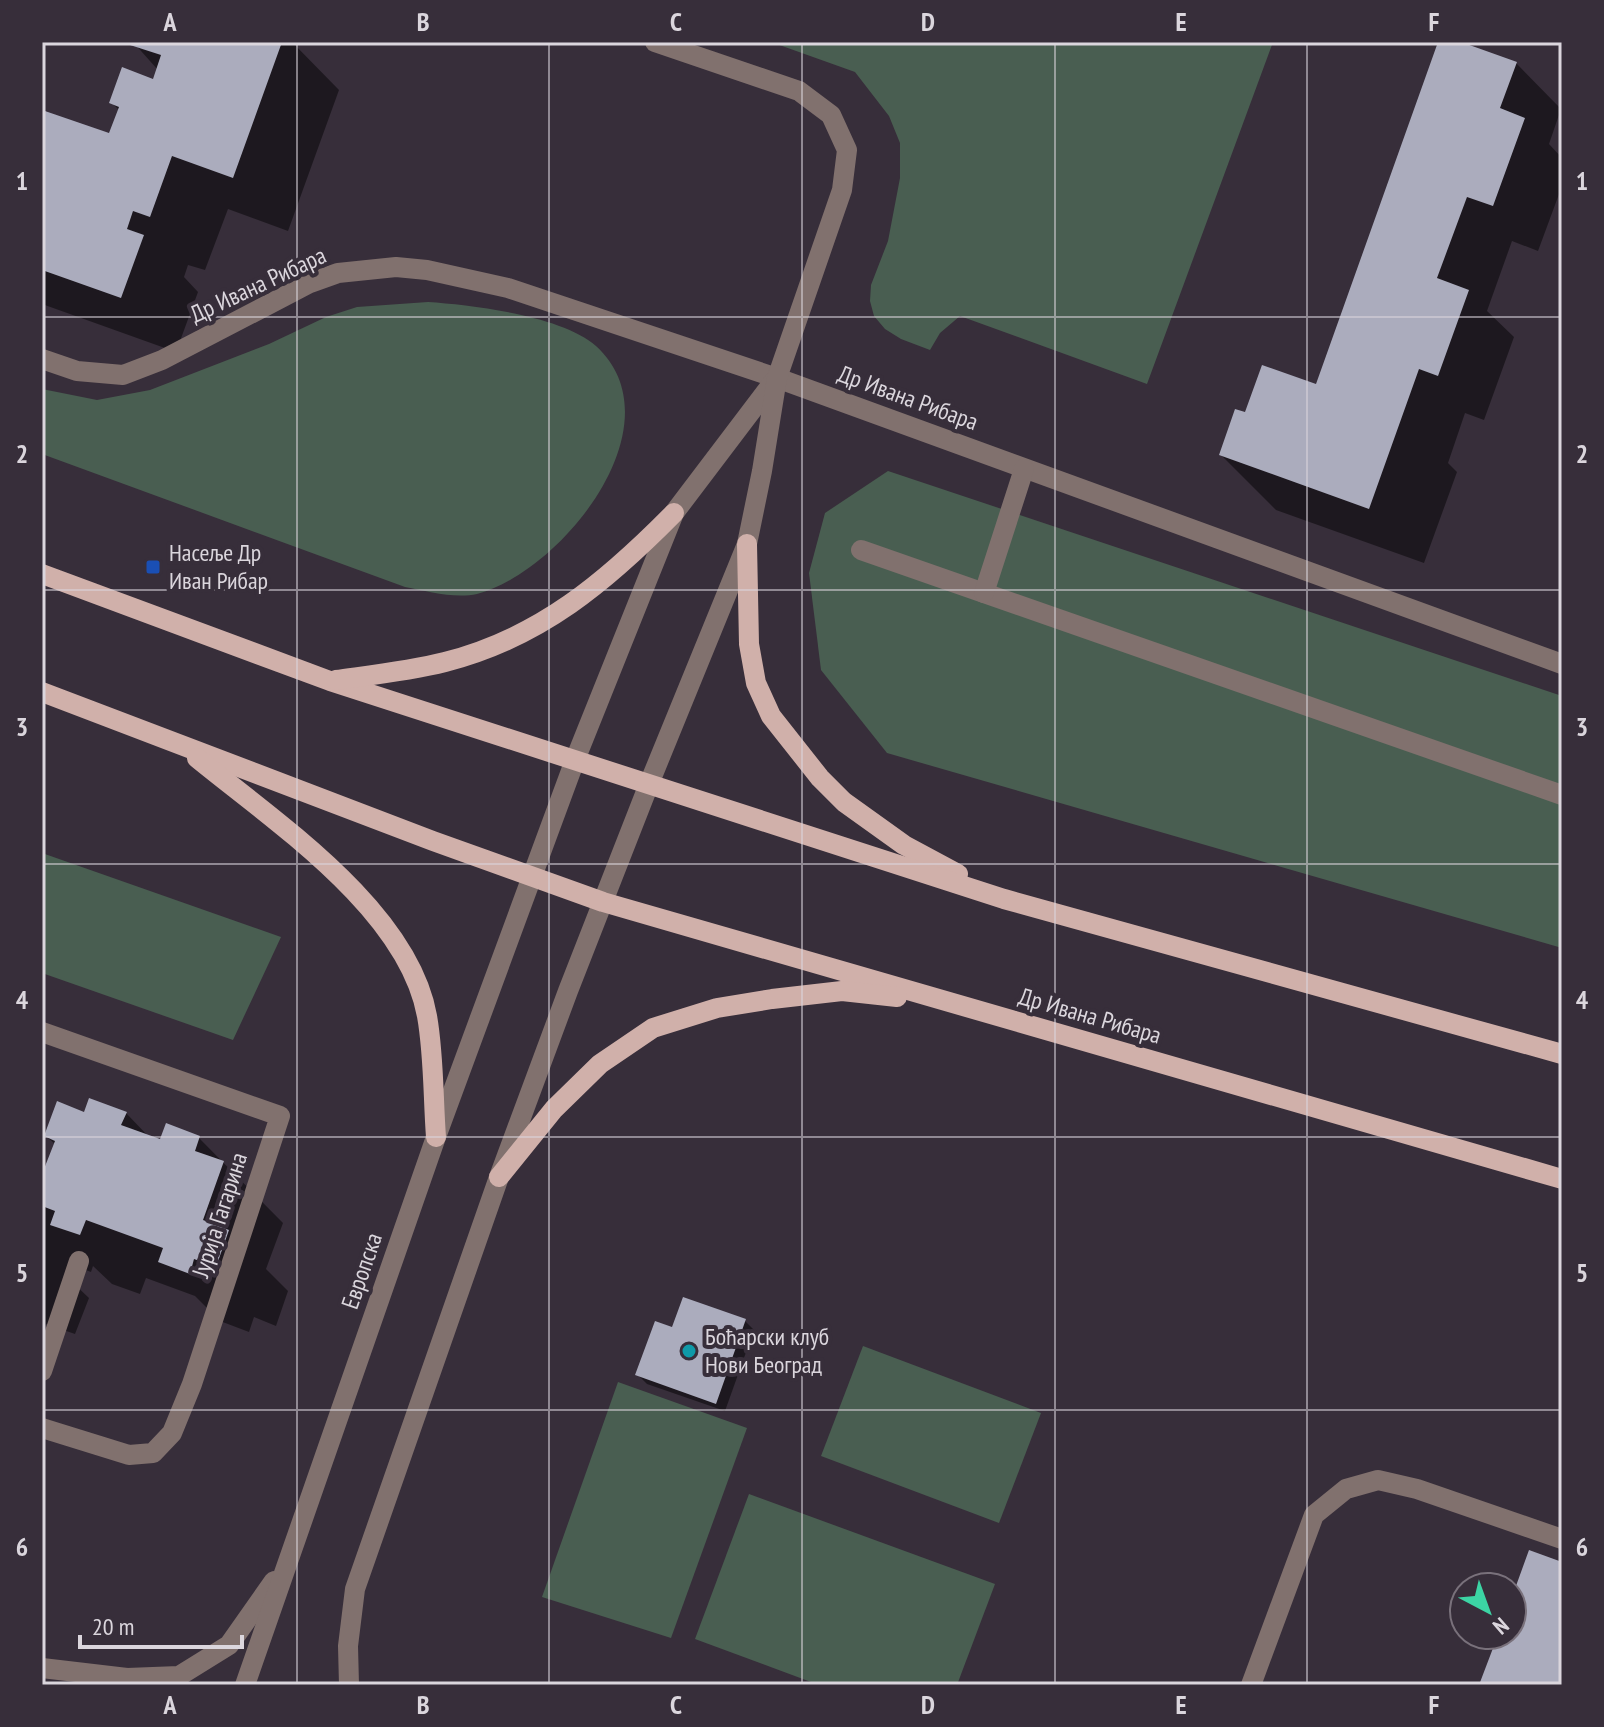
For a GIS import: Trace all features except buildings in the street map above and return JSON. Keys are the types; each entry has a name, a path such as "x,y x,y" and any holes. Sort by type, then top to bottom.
{"main road":[{"path":"330,681 422,667 502,642 568,607 625,562 674,513"},
{"path":"747,544 749,644 756,683 777,725 844,802 904,845 1004,899"},
{"path":"42,574 330,681 1004,899 1562,1054"},
{"name":"Др Ивана Рибара","path":"42,692 603,902 1562,1179"},
{"path":"184,747 342,877 378,918 408,962 427,1015 436,1137"},
{"path":"499,1177 554,1109 600,1064 653,1028 717,1008 842,991 950,1002"}],"street":[{"path":"349,1685 348,1646 355,1589 499,1177 649,784 747,544 777,378 842,190 847,150 831,115 799,91 655,42"},
{"name":"Др Ивана Рибара","path":"42,359 77,371 123,375 162,360 310,283 338,273 396,267 427,270 508,288 777,378 1562,664"},
{"path":"533,877 575,760 674,513 777,378"},
{"path":"984,593 1024,469"},
{"path":"861,550 1562,795"},
{"name":"Европска","path":"245,1685 436,1137 533,877"},
{"name":"Јурија Гагарина","path":"42,1032 280,1116 192,1384 172,1433 153,1453 140,1456 42,1428"},
{"path":"42,1371 79,1261"},
{"path":"1251,1685 1314,1515 1346,1489 1378,1480 1417,1489 1562,1539"},
{"path":"42,1668 127,1678 179,1676 229,1645 288,1562"}],"green space":[{"path":"771,42 1273,42 1147,384 960,316 940,333 930,350 885,329 874,316 870,301 871,285 888,241 900,178 900,143 889,116 855,72"},
{"path":"428,302 516,314 562,327 596,346 619,378 625,414 618,452 600,490 575,526 544,556 510,580 477,594 450,595 405,587 42,454 42,389 97,400 150,390 357,307"},
{"path":"888,471 1562,696 1562,948 887,753 821,670 809,573 825,513"},
{"path":"42,853 281,937 233,1040 42,973"},
{"path":"863,1346 1041,1413 999,1523 821,1456"},
{"path":"618,1382 747,1428 671,1638 542,1597"},
{"path":"749,1494 995,1584 957,1685 819,1685 695,1639"}],"place":[{"name":"Насеље Др Иван Рибар","path":"153,567"},
{"name":"Боћарски клуб Нови Београд","path":"689,1351"}]}
